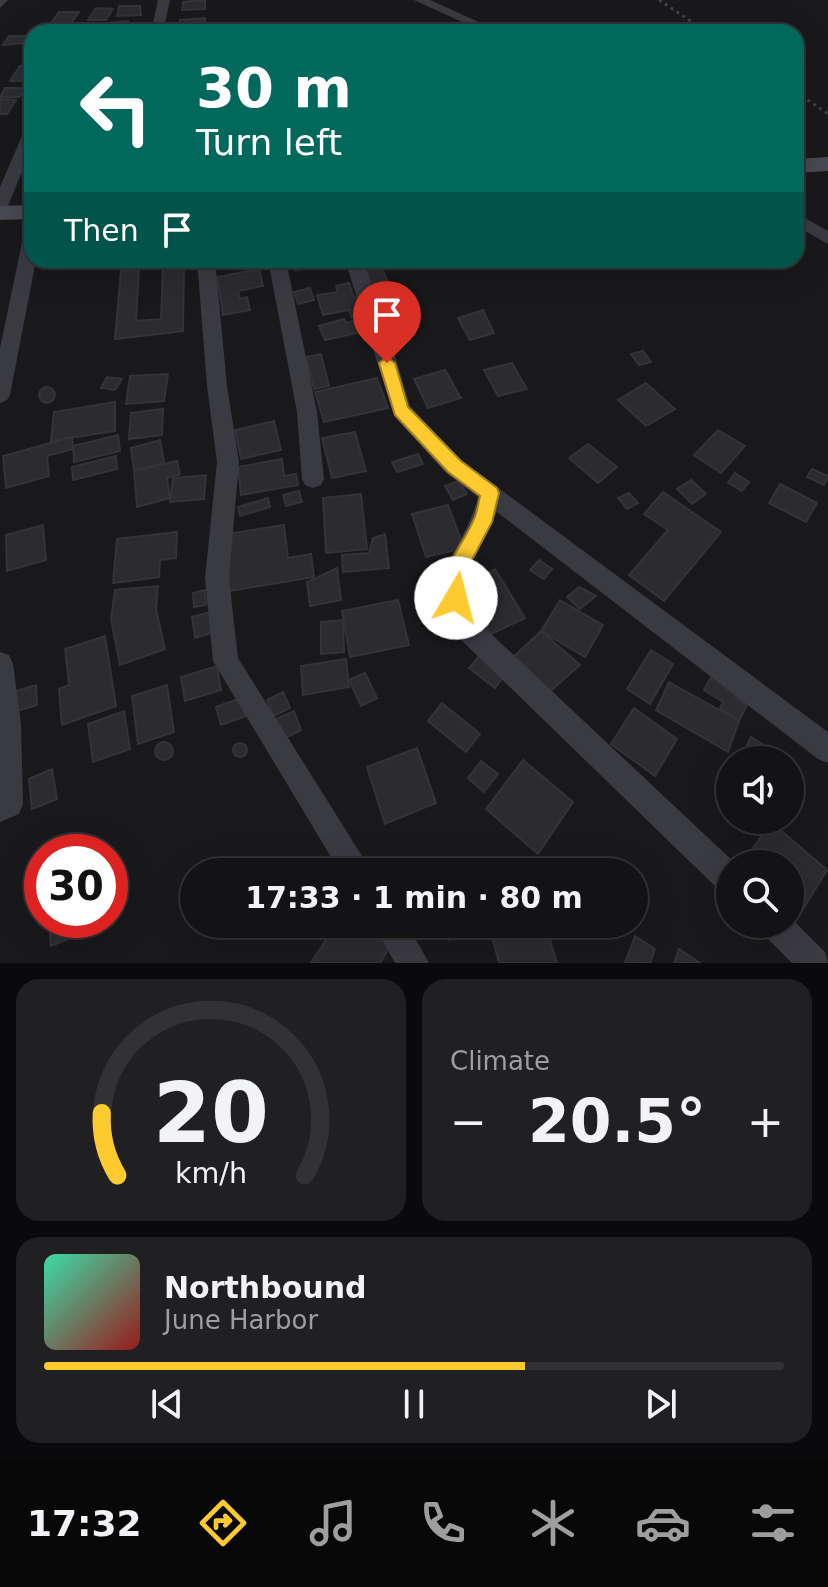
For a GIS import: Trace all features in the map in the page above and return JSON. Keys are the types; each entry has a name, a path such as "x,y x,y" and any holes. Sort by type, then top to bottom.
{"street":[{"path":"159,24 164,0"},
{"path":"420,0 476,24"},
{"path":"0,206 24,148"},
{"path":"804,166 828,164"},
{"path":"0,213 24,212"},
{"path":"804,223 828,239"},
{"path":"0,395 26,268"},
{"path":"207,268 217,386 228,462 217,578 226,661 348,858"},
{"path":"279,268 307,412 313,479"},
{"path":"357,268 401,410 454,467 828,749"},
{"path":"490,493 483,522 453,576 459,621 716,866"},
{"path":"0,664 8,724 9,804 0,808"},
{"path":"398,938 413,963"},
{"path":"789,938 814,963"}],"path":[{"path":"659,0 695,24"},
{"path":"804,98 828,114"}],"building":[{"path":"205,0 205,9 182,10 183,2"},
{"path":"119,6 140,6 141,15 117,16"},
{"path":"96,8 113,9 106,20 88,20"},
{"path":"59,12 79,12 71,23 51,23"},
{"path":"205,18 205,24 180,24 180,20"},
{"path":"9,36 24,36 24,43 3,45"},
{"path":"20,66 24,66 24,81 10,81"},
{"path":"5,88 24,88 20,97 0,97"},
{"path":"0,99 16,100 7,114 0,114"},
{"path":"163,268 184,268 183,331 115,339 121,271 139,269 136,321 161,319"},
{"path":"363,268 382,268 387,280 370,283"},
{"path":"259,269 263,286 238,291 240,299 247,297 250,310 223,315 217,277"},
{"path":"349,283 354,298 360,296 367,315 352,318 349,310 323,315 317,295 338,292 336,286"},
{"path":"310,288 314,300 298,304 294,292"},
{"path":"393,291 396,299 388,300 392,307 381,310 374,296"},
{"path":"483,310 494,333 470,340 458,318"},
{"path":"344,319 346,323 360,319 366,331 325,340 319,326"},
{"path":"643,351 651,362 639,365 631,354"},
{"path":"321,354 329,386 314,389 306,357"},
{"path":"512,363 527,389 498,396 484,370"},
{"path":"445,370 461,398 428,408 414,379"},
{"path":"168,374 164,401 126,404 130,376"},
{"path":"107,377 122,379 115,390 101,388"},
{"path":"377,378 388,408 324,422 315,392"},
{"path":"646,383 675,409 646,426 618,400"},
{"path":"44,387 50,387 55,395 53,401 44,403 39,398 39,392"},
{"path":"115,402 115,431 51,441 54,412"},
{"path":"163,409 162,435 129,439 131,413"},
{"path":"274,421 281,450 241,459 235,430"},
{"path":"718,430 745,446 721,473 694,455"},
{"path":"355,432 366,471 332,478 322,438"},
{"path":"118,435 120,451 74,462 73,446"},
{"path":"72,437 73,449 47,456 49,476 6,488 3,456"},
{"path":"160,440 164,463 134,471 131,448"},
{"path":"588,444 617,467 598,483 569,458"},
{"path":"418,454 423,464 397,472 392,462"},
{"path":"116,456 117,469 73,480 72,467"},
{"path":"282,459 284,476 296,474 298,485 241,495 238,467"},
{"path":"177,461 180,474 167,478 170,498 137,507 134,471"},
{"path":"812,469 828,476 824,485 807,477"},
{"path":"735,473 749,482 742,491 728,483"},
{"path":"206,475 204,499 170,502 173,478"},
{"path":"691,480 706,494 692,504 677,489"},
{"path":"459,481 467,494 453,500 445,486"},
{"path":"780,484 817,503 806,522 769,503"},
{"path":"299,491 302,502 286,506 283,495"},
{"path":"663,492 721,532 664,601 629,575 668,530 644,514"},
{"path":"629,493 638,503 627,509 618,498"},
{"path":"361,494 367,549 326,553 323,498"},
{"path":"268,498 270,507 240,516 238,507"},
{"path":"448,505 464,548 426,557 412,514"},
{"path":"43,525 46,560 7,571 6,535"},
{"path":"284,525 288,558 311,554 314,577 229,591 227,534"},
{"path":"177,532 176,558 160,560 159,577 113,583 117,539"},
{"path":"385,534 389,568 343,572 342,555 369,553 373,538"},
{"path":"539,560 552,569 544,579 530,570"},
{"path":"337,568 341,600 310,606 307,582"},
{"path":"495,569 525,618 491,634 461,585"},
{"path":"158,586 156,609 165,649 120,665 111,619 115,590"},
{"path":"579,587 596,596 580,609 567,597"},
{"path":"205,590 206,605 194,607 193,593"},
{"path":"398,600 409,645 350,657 342,611"},
{"path":"560,600 603,625 585,657 541,631"},
{"path":"210,612 214,632 195,638 192,617"},
{"path":"343,620 344,652 321,654 321,622"},
{"path":"541,631 580,665 547,694 513,657"},
{"path":"105,636 116,706 62,725 59,689 69,685 65,649"},
{"path":"651,650 673,664 650,704 627,689"},
{"path":"481,654 506,673 495,688 469,668"},
{"path":"346,659 349,687 303,695 301,666"},
{"path":"217,666 221,690 185,701 181,677"},
{"path":"365,673 377,698 361,706 349,680"},
{"path":"713,674 737,689 734,696 747,705 739,721 720,708 723,702 704,690"},
{"path":"669,682 739,721 730,746 718,746 656,710"},
{"path":"36,685 37,705 14,712 13,692"},
{"path":"167,685 174,732 138,744 132,696"},
{"path":"283,692 290,708 274,716 267,700"},
{"path":"241,698 246,716 221,725 216,707"},
{"path":"442,703 480,734 466,752 428,721"},
{"path":"634,708 677,739 655,776 611,744"},
{"path":"124,711 130,749 93,762 88,724"},
{"path":"294,711 301,730 283,739 276,719"},
{"path":"751,737 765,746 747,746"},
{"path":"164,742 173,751 164,760 155,751"},
{"path":"240,743 247,750 240,757 233,750"},
{"path":"417,748 436,803 385,824 367,767"},
{"path":"523,760 573,802 538,854 486,809"},
{"path":"481,761 498,774 484,792 468,778"},
{"path":"52,769 57,799 32,809 29,779"},
{"path":"763,834 785,834 804,850 752,850"},
{"path":"804,850 827,870 804,908"},
{"path":"50,938 70,938 51,946"},
{"path":"327,938 382,938 391,945 380,963 311,963"},
{"path":"549,938 557,963 499,963 493,940"},
{"path":"634,938 655,949 650,963 625,963"},
{"path":"679,949 700,963 674,963"}],"route":[{"path":"387,363 401,410 454,467 490,493 483,522 453,576 456,598"}]}
